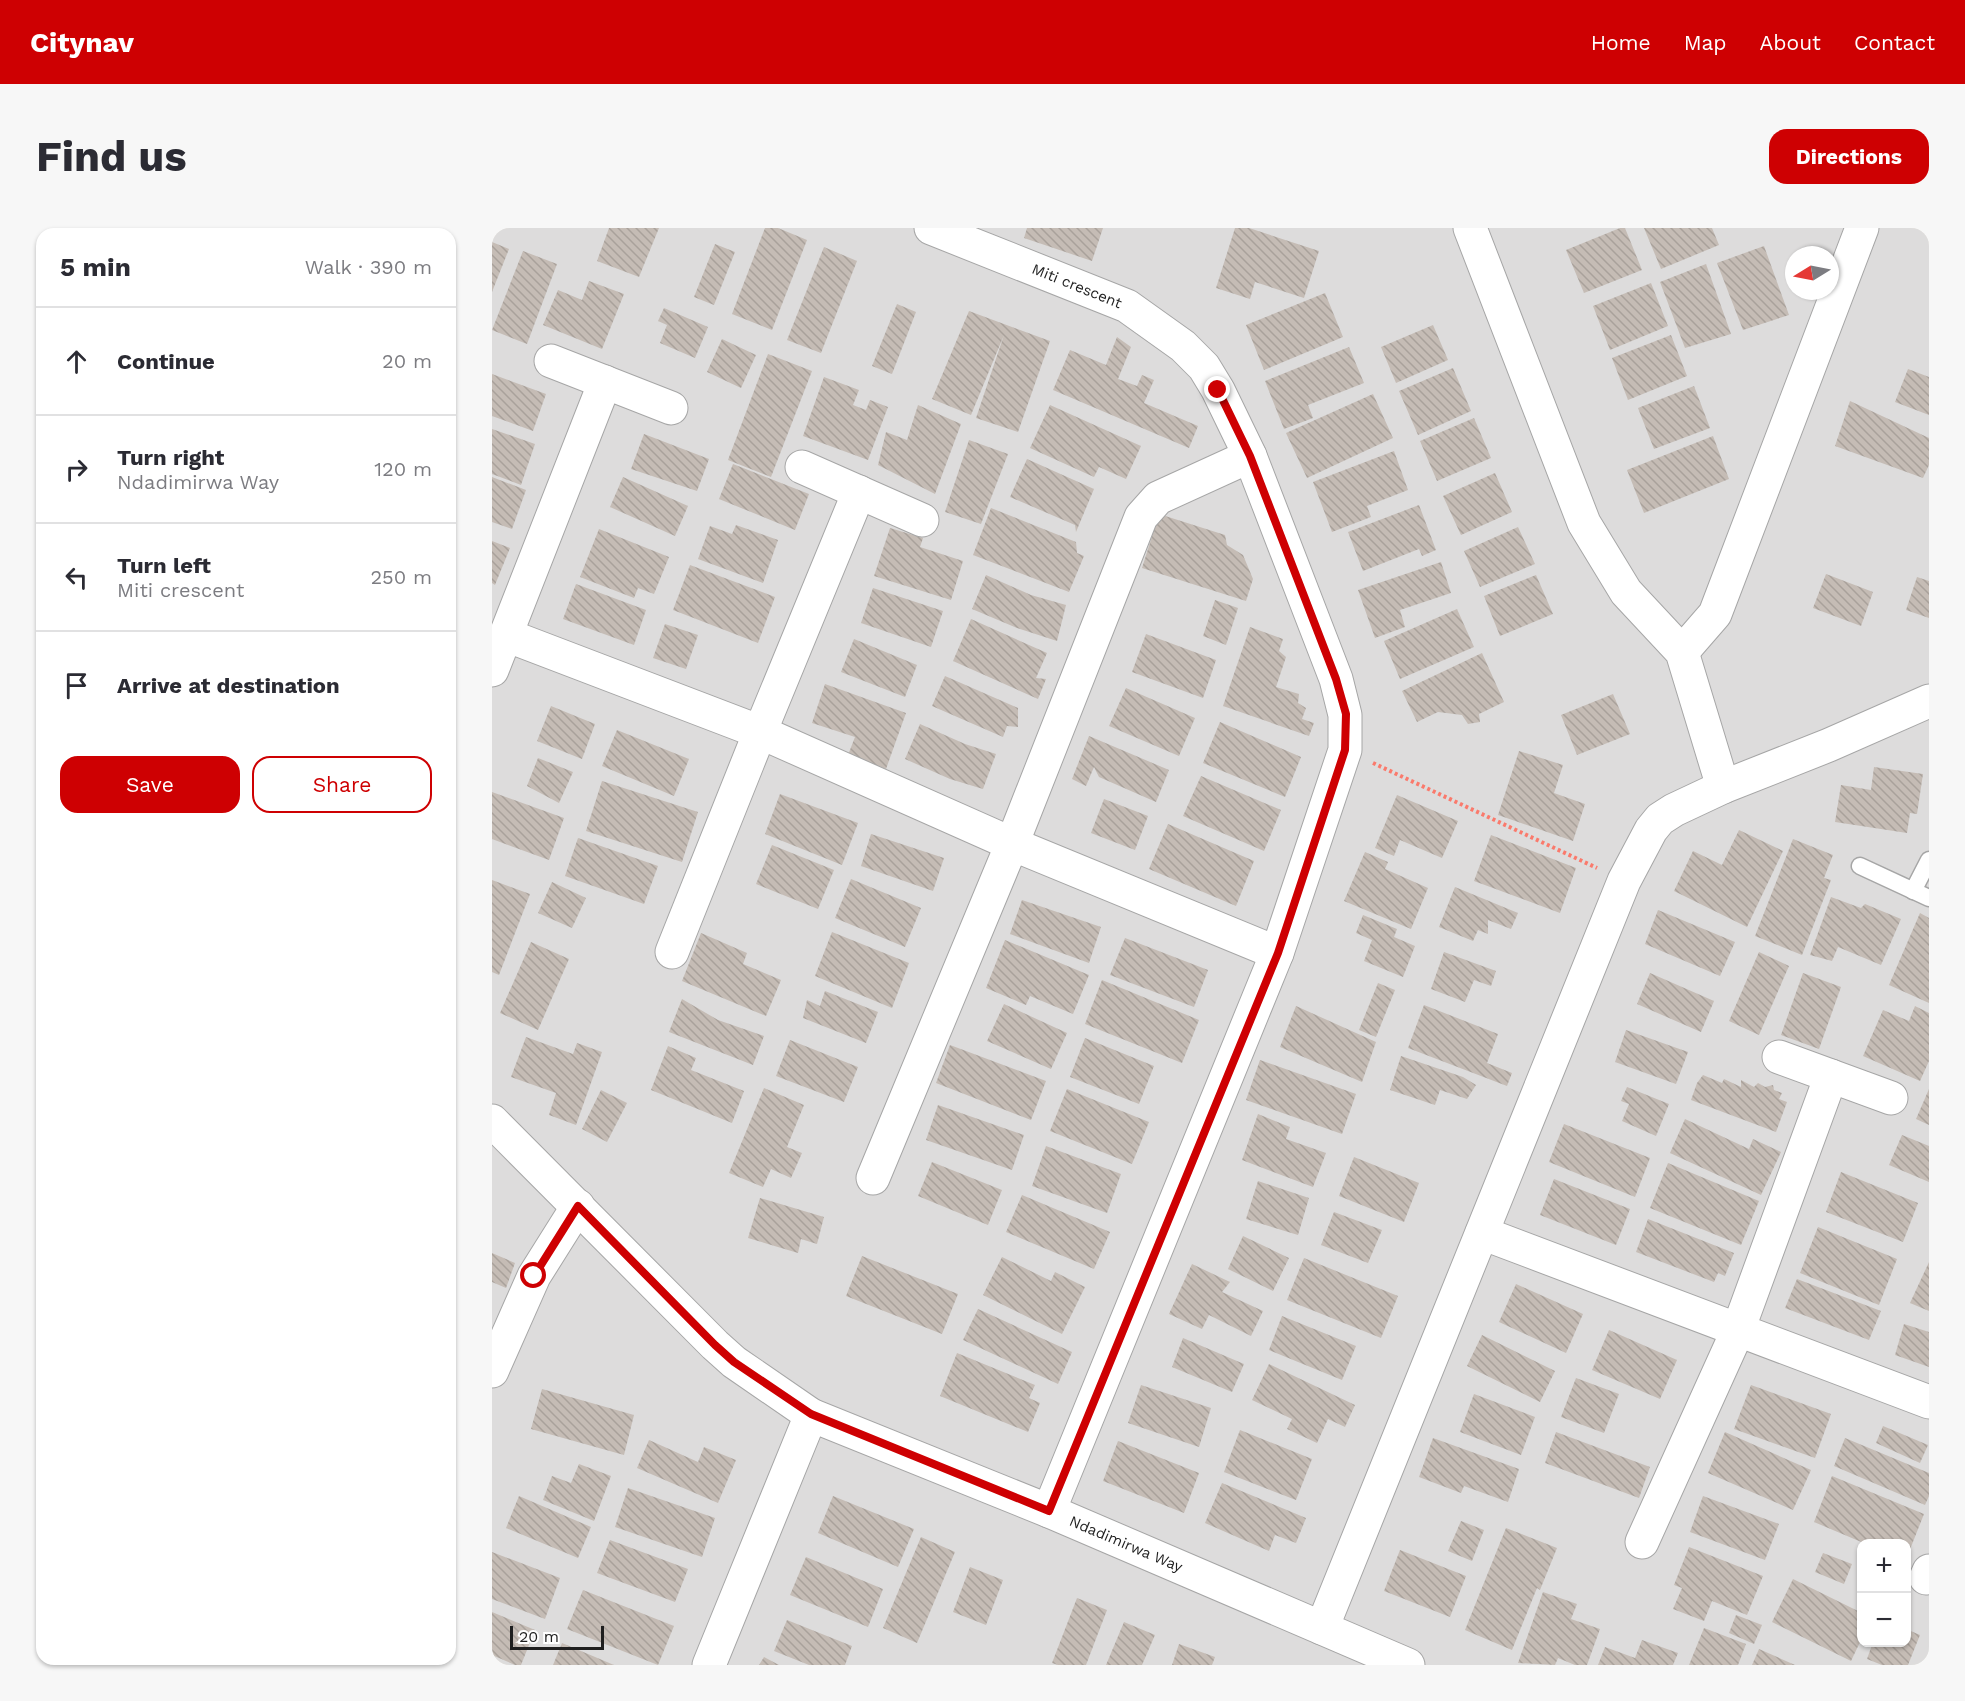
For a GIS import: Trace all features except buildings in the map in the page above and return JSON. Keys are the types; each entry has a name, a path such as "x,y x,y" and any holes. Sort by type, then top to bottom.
{"street":[{"name":"Miti crescent","path":"931,228 1127,306 1183,346 1204,367 1218,390 1250,456 1336,679 1346,714 1345,750 1278,953 1049,1511"},
{"path":"1470,228 1584,523 1626,592 1682,652 1723,787"},
{"path":"1682,652 1714,614 1862,228"},
{"path":"551,361 671,408"},
{"path":"492,670 605,382"},
{"path":"873,1178 1012,844 1141,517 1158,498 1250,456"},
{"path":"802,467 922,520"},
{"path":"672,952 860,492"},
{"path":"506,635 760,732 1012,844 1278,953"},
{"path":"1322,1628 1624,881 1651,830 1660,819 1674,810 1723,787 1829,745 1929,701"},
{"path":"1779,1057 1891,1098"},
{"path":"1642,1542 1738,1330 1831,1076"},
{"name":"Ndadimirwa Way","path":"492,1121 715,1345 734,1362 811,1414 1049,1511 1408,1665"},
{"path":"492,1371 534,1276 578,1206"},
{"path":"1482,1233 1929,1402"},
{"path":"709,1665 811,1414"}],"lane":[{"path":"1912,891 1929,860"},
{"path":"1860,866 1929,898"}],"path":[{"path":"1345,750 1624,881"}],"shaded area":[{"path":"492,228 1929,228 1929,1665 492,1665"}],"route":[{"path":"534,1276 578,1206 734,1362 811,1414 1049,1511 1278,953 1345,750 1346,714 1336,679 1250,456 1218,390"}]}
